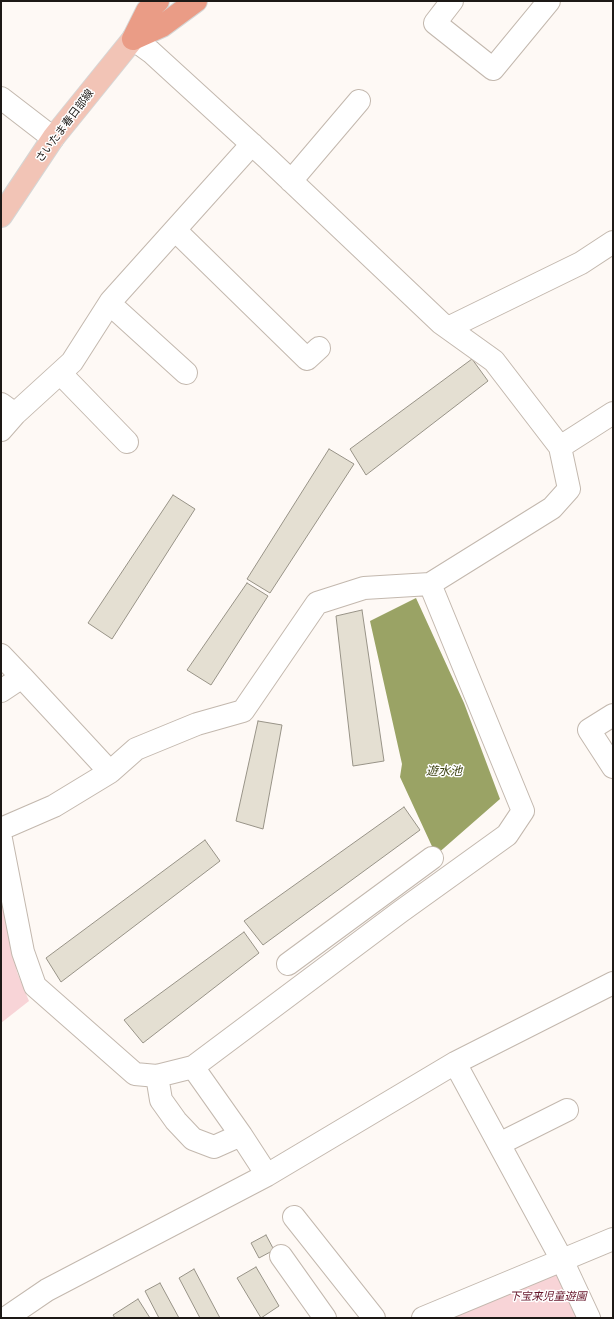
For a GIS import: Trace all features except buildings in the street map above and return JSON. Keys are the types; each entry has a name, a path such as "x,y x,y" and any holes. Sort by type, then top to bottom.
{"highway":[{"path":"133,39 147,11 158,1"},
{"path":"133,39 162,26 196,1"}],"main road":[{"name":"さいたま春日部線","path":"1,216 54,138 133,39"}],"street":[{"path":"452,1 435,23 493,69 549,1"},
{"path":"1,829 54,806 110,772 136,749 197,724 243,711 317,604 364,588 430,584 552,508 569,489 560,447 494,361 441,323 252,144 151,52 133,39"},
{"path":"1,98 54,138"},
{"path":"291,180 359,101"},
{"path":"6,416 72,362 110,304 252,144"},
{"path":"175,230 307,359 318,348"},
{"path":"448,328 581,263 613,242"},
{"path":"110,304 186,373"},
{"path":"60,373 127,442"},
{"path":"560,447 613,413"},
{"path":"1,839 23,952 35,986 135,1074 157,1076 193,1067 507,836 523,811 430,584"},
{"path":"1,655 110,772"},
{"path":"1,691 22,677"},
{"path":"613,715 589,730 613,767"},
{"path":"288,964 429,851 440,884"},
{"path":"6,1318 47,1290 267,1175 455,1063 613,983"},
{"path":"455,1063 562,1260 589,1318"},
{"path":"193,1067 267,1175"},
{"path":"157,1076 161,1100 176,1121 193,1138 214,1147 241,1135"},
{"path":"499,1144 567,1110"},
{"path":"294,1217 374,1318"},
{"path":"423,1318 613,1239"},
{"path":"281,1256 325,1318"}],"green space":[{"path":"1,885 17,972 29,1001 1,1023"},
{"name":"下宝来児童遊園","path":"558,1270 582,1318 439,1318"}],"water":[{"name":"遊水池","path":"416,598 464,703 500,799 436,855 400,777 402,764 370,621"}]}
